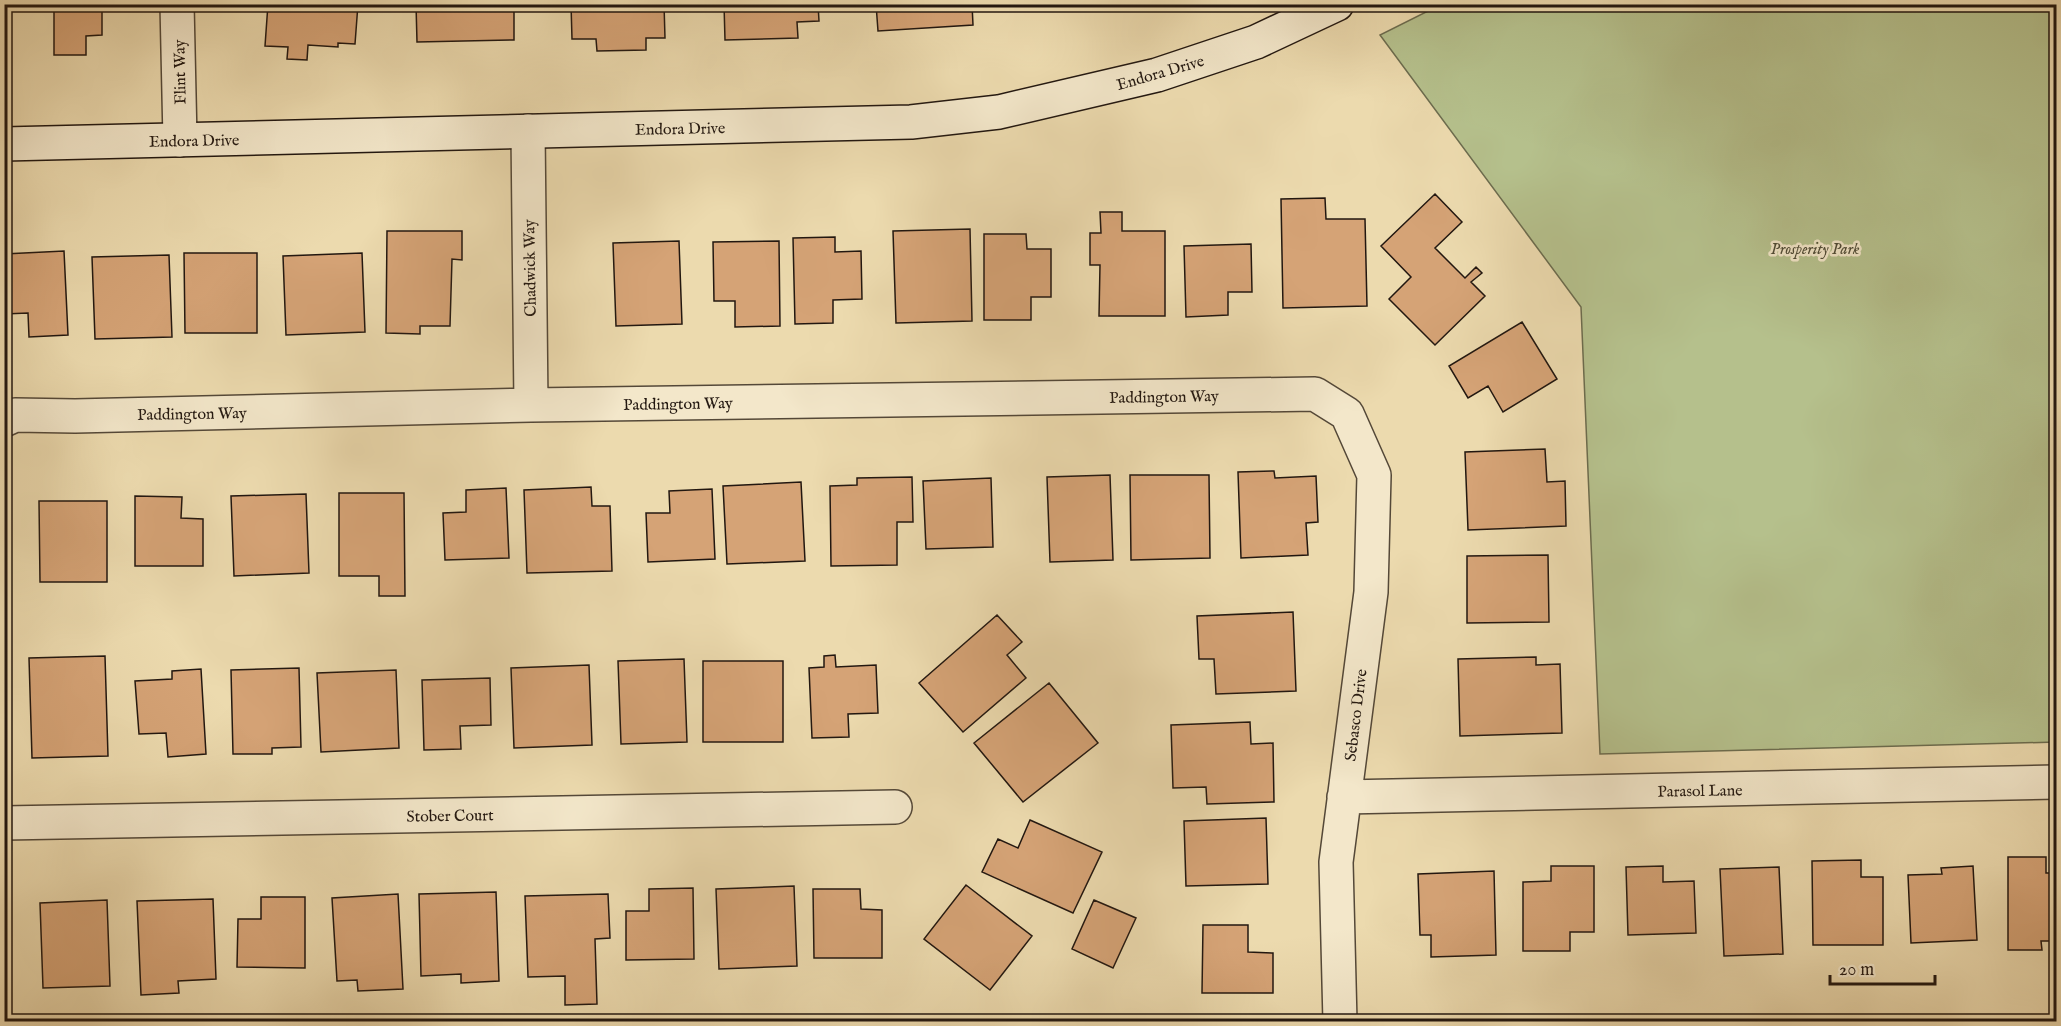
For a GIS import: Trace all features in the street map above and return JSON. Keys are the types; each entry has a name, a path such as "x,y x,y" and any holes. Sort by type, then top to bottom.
{"street":[{"name":"Flint Way","path":"177,4 180,140"},
{"name":"Endora Drive","path":"4,144 911,122 999,112 1157,75 1256,42 1337,4"},
{"name":"Chadwick Way","path":"528,132 531,405"},
{"name":"Paddington Way","path":"4,420 15,415 75,416 531,405 1315,394 1347,414"},
{"name":"Sebasco Drive","path":"1340,1022 1336,862 1371,592 1374,475 1347,414"},
{"name":"Parasol Lane","path":"1344,798 2056,782"},
{"name":"Stober Court","path":"4,823 895,807"}],"green space":[{"name":"Prosperity Park","path":"1442,4 2056,5 2056,742 1600,754 1581,307 1380,35"}],"building":[{"path":"4,4 12,4 4,30"},
{"path":"54,4 102,4 102,35 86,36 86,55 54,55"},
{"path":"268,4 358,4 355,44 338,43 338,47 308,45 307,60 287,59 288,47 265,46"},
{"path":"416,4 514,4 514,40 417,42"},
{"path":"571,4 664,4 665,38 646,38 646,50 597,51 596,39 572,39"},
{"path":"724,4 818,4 819,21 797,22 798,38 725,40"},
{"path":"876,4 972,4 973,25 878,31"},
{"path":"1435,194 1462,222 1435,248 1465,278 1476,267 1482,273 1471,282 1485,296 1435,345 1389,299 1411,277 1381,246"},
{"path":"1325,198 1326,219 1365,219 1367,306 1283,308 1281,199"},
{"path":"1100,212 1122,212 1122,231 1165,231 1165,316 1099,316 1100,265 1090,265 1090,233 1101,233"},
{"path":"970,229 972,321 896,323 893,231"},
{"path":"387,231 462,231 462,260 452,259 450,326 420,326 420,334 386,333"},
{"path":"984,234 1026,234 1027,249 1051,249 1051,297 1031,297 1031,320 984,320"},
{"path":"835,237 835,252 861,251 862,299 833,300 833,323 795,324 793,238"},
{"path":"679,241 682,324 616,326 613,243"},
{"path":"779,241 780,326 735,327 735,301 714,301 713,242"},
{"path":"1251,244 1252,292 1228,292 1228,315 1186,317 1184,246"},
{"path":"64,251 68,335 29,337 28,313 4,314 4,254"},
{"path":"184,253 257,253 257,333 185,333"},
{"path":"362,253 365,332 286,335 283,256"},
{"path":"169,255 172,337 95,339 92,257"},
{"path":"1522,322 1557,379 1503,412 1488,386 1468,398 1449,366"},
{"path":"1545,449 1547,482 1565,481 1566,526 1468,530 1465,452"},
{"path":"1274,471 1275,478 1316,476 1318,522 1306,523 1308,555 1241,558 1238,472"},
{"path":"1110,475 1113,560 1050,562 1047,477"},
{"path":"1130,475 1209,475 1210,558 1131,560"},
{"path":"912,477 913,522 897,522 897,565 831,566 830,486 857,485 857,478"},
{"path":"991,478 993,547 926,549 923,481"},
{"path":"801,482 805,561 727,564 723,486"},
{"path":"591,487 592,506 610,506 612,571 527,573 524,490"},
{"path":"506,488 509,558 445,560 443,513 466,512 466,490"},
{"path":"712,489 715,559 648,562 646,513 670,513 669,491"},
{"path":"339,493 404,493 405,596 379,596 379,576 339,576"},
{"path":"306,494 309,573 234,576 231,496"},
{"path":"135,496 182,497 181,518 203,519 203,566 135,566"},
{"path":"39,501 107,501 107,582 40,582"},
{"path":"1548,555 1549,622 1467,623 1467,556"},
{"path":"1293,612 1296,691 1216,694 1214,659 1199,659 1197,616"},
{"path":"997,615 1022,642 1007,655 1026,678 963,732 919,683"},
{"path":"835,655 836,667 876,665 878,713 848,714 849,737 812,738 809,668 824,667 824,656"},
{"path":"105,656 108,756 32,758 29,658"},
{"path":"1536,657 1536,665 1560,664 1562,733 1460,736 1458,659"},
{"path":"684,659 687,742 621,744 618,661"},
{"path":"703,661 783,661 783,742 703,742"},
{"path":"589,665 592,745 514,748 511,668"},
{"path":"299,668 301,747 272,748 272,754 233,754 231,670"},
{"path":"201,669 206,754 168,757 166,733 139,734 135,681 172,679 172,671"},
{"path":"396,670 399,748 321,752 317,673"},
{"path":"490,678 491,725 460,726 461,749 424,750 422,680"},
{"path":"1049,683 1098,743 1023,802 974,743"},
{"path":"1250,722 1251,744 1273,743 1274,802 1207,804 1206,787 1173,788 1171,725"},
{"path":"1266,818 1268,884 1186,886 1184,821"},
{"path":"1030,820 1102,852 1073,913 982,872 998,839 1018,848"},
{"path":"2008,857 2046,857 2046,873 2056,873 2056,941 2041,941 2042,950 2008,950"},
{"path":"1861,860 1861,877 1883,877 1883,945 1813,945 1812,861"},
{"path":"1551,866 1594,866 1594,932 1570,932 1570,951 1523,951 1523,882 1551,881"},
{"path":"1663,866 1663,882 1694,881 1696,933 1628,935 1626,867"},
{"path":"1973,866 1977,940 1911,943 1908,875 1942,874 1941,868"},
{"path":"1779,867 1783,954 1724,956 1720,869"},
{"path":"1494,871 1496,955 1431,957 1431,935 1420,935 1418,874"},
{"path":"966,885 1032,936 990,990 924,939"},
{"path":"794,886 797,966 719,969 716,889"},
{"path":"693,888 694,959 626,960 626,911 649,911 649,889"},
{"path":"813,889 860,889 861,909 882,910 882,958 814,958"},
{"path":"496,892 499,981 461,983 461,974 421,976 419,894"},
{"path":"398,894 403,989 358,991 357,980 337,981 332,898"},
{"path":"608,894 610,938 595,939 597,1004 565,1005 565,976 528,977 525,896"},
{"path":"261,897 305,897 305,968 237,967 238,919 261,919"},
{"path":"213,899 216,979 178,981 179,993 141,995 137,901"},
{"path":"107,900 110,986 43,988 40,903"},
{"path":"1094,900 1136,918 1113,968 1072,949"},
{"path":"1203,925 1248,925 1248,952 1273,953 1273,993 1202,993"}]}
